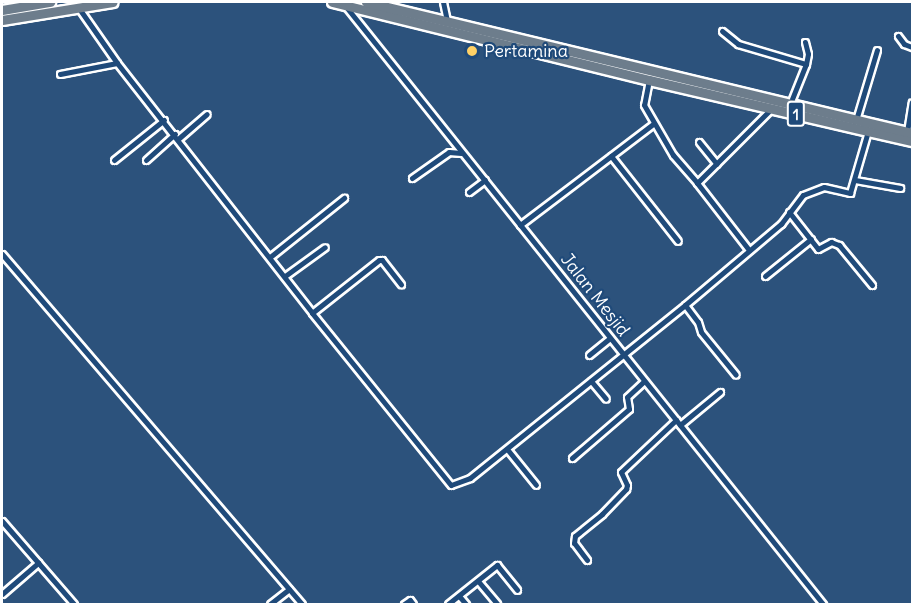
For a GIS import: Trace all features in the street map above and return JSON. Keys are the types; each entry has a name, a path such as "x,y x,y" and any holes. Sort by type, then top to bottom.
{"highway":[{"path":"2,10 47,2"},
{"path":"2,20 113,2"},
{"name":"1","path":"332,2 649,80 681,82 910,132"},
{"name":"1","path":"366,2 681,82 772,108 912,141"}],"street":[{"path":"443,2 447,21"},
{"name":"Jalan Mesjid","path":"344,5 823,604"},
{"path":"78,7 117,63 164,120 312,313 451,485 470,478 507,450 685,305 781,224 805,193 813,193 824,187 850,193 868,131"},
{"path":"722,31 738,44 806,63"},
{"path":"898,36 904,44 912,47"},
{"path":"790,104 806,63 808,54 806,42"},
{"path":"856,120 877,50"},
{"path":"60,74 117,63"},
{"path":"649,80 644,105 653,124 673,155 749,250"},
{"path":"910,132 912,102"},
{"path":"697,183 772,108"},
{"path":"146,159 207,114"},
{"path":"114,160 164,120"},
{"path":"520,225 653,124"},
{"path":"699,142 717,164"},
{"path":"412,178 449,152 461,153"},
{"path":"611,156 678,241"},
{"path":"469,192 485,180"},
{"path":"855,180 900,188"},
{"path":"270,257 344,198"},
{"path":"789,212 819,249 835,242 872,285"},
{"path":"765,276 811,239"},
{"path":"285,276 325,247"},
{"path":"2,255 302,604"},
{"path":"312,313 379,260 382,260 401,284"},
{"path":"685,305 698,322 701,332 736,375"},
{"path":"589,355 610,338"},
{"path":"591,381 606,399"},
{"path":"572,458 629,409 628,396 644,381"},
{"path":"587,560 574,543 575,536 602,514 626,489 621,472 678,423 720,392"},
{"path":"507,450 536,485"},
{"path":"2,521 74,604"},
{"path":"2,594 38,563"},
{"path":"448,604 497,566 517,590"},
{"path":"478,581 497,604"},
{"path":"270,604 289,589"},
{"path":"459,596 466,604"},
{"path":"404,604 410,600 413,604"}],"place":[{"name":"Pertamina","path":"472,51"}]}
